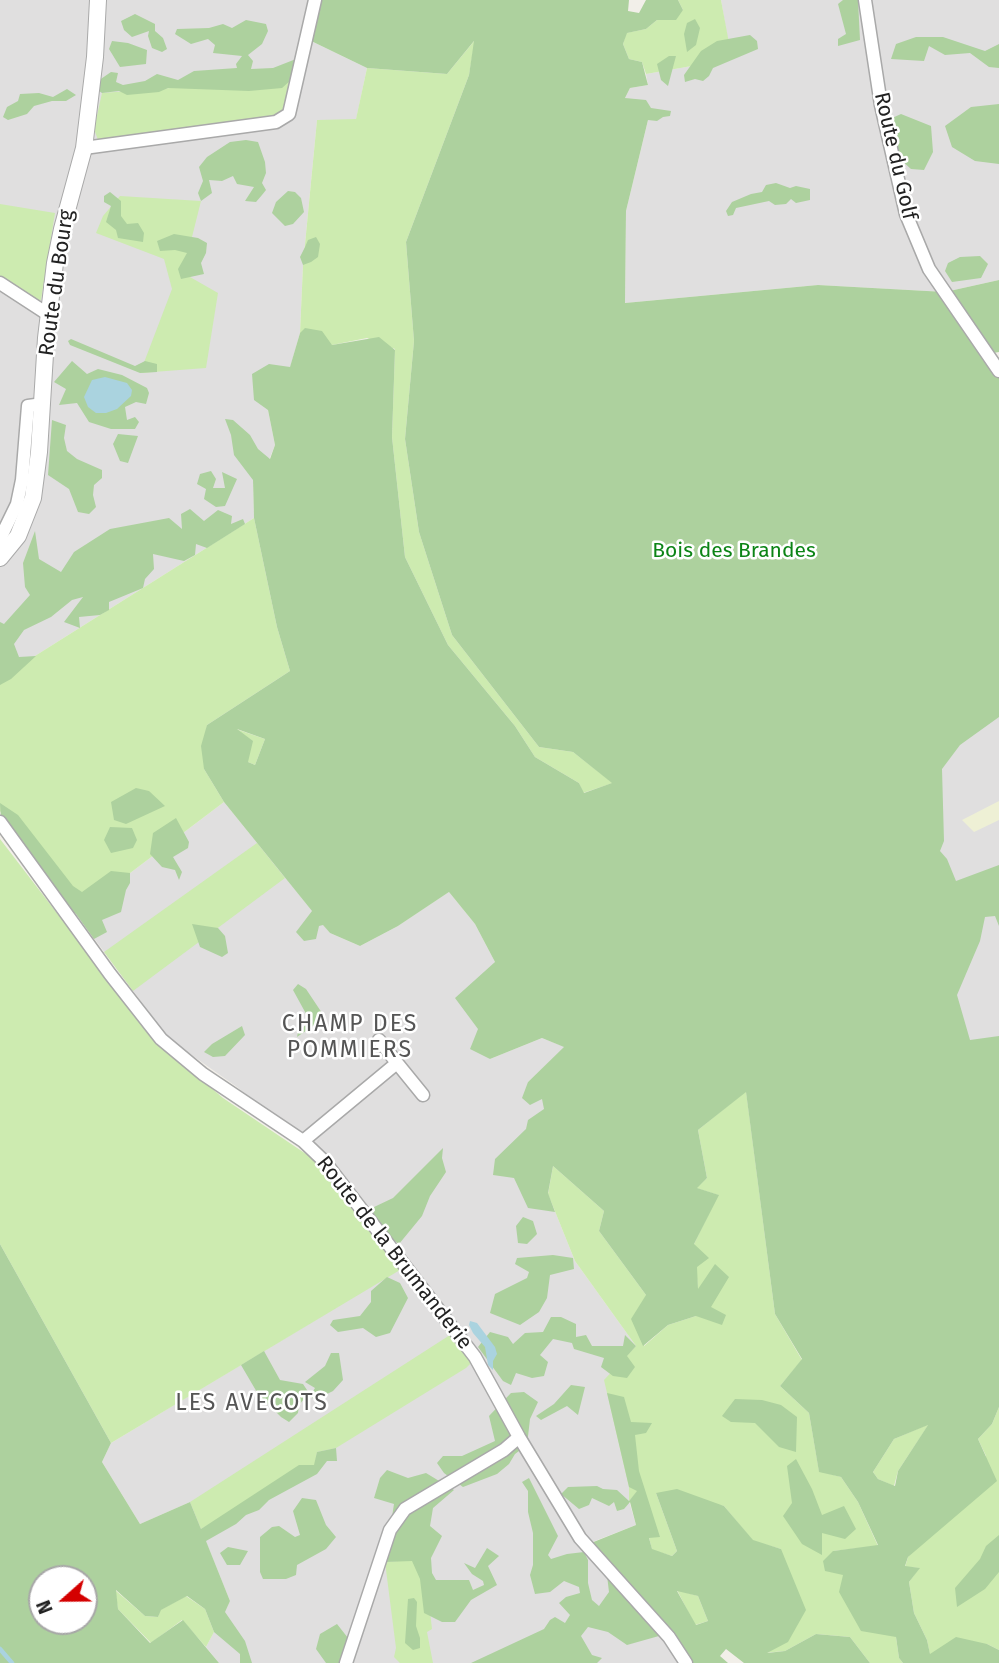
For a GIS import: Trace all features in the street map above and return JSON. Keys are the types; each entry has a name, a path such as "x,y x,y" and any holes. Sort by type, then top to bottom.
{"street":[{"name":"Route du Bourg","path":"1,549 19,536 33,498 49,315 62,229 84,148 99,0"},
{"path":"84,148 276,122 289,114 315,0"},
{"name":"Route du Golf","path":"865,0 881,105 906,214 929,269 999,371"},
{"path":"0,283 49,315"},
{"name":"Route de la Brumanderie","path":"0,822 110,974 161,1039 204,1074 303,1141 325,1162 475,1357 580,1538 669,1637 686,1663"},
{"path":"379,1040 423,1095"},
{"path":"303,1141 397,1063"},
{"path":"346,1663 390,1530 405,1509 504,1450 519,1437"}],"shaded area":[{"path":"0,0 315,0 305,38 367,68 356,120 317,120 303,265 300,333 290,368 268,410 275,445 269,460 253,480 254,518 0,678"},
{"path":"721,0 999,0 999,280 945,292 818,285 625,303 626,211 651,108 625,98 630,88 648,85 646,74 731,59"},
{"path":"999,663 999,1160 926,887 942,737"},
{"path":"224,802 330,933 360,946 398,926 449,892 475,924 495,962 478,1029 490,1059 542,1038 565,1047 528,1082 543,1099 553,1166 548,1194 575,1261 636,1346 629,1501 636,1525 587,1544 686,1663 219,1663 206,1647 230,1601 190,1502 140,1524 102,1462 111,1443 405,1266 303,1141 237,1087 169,1039 76,914"}],"green space":[{"name":"Bois des Brandes","path":"315,0 629,0 628,11 639,13 646,0 678,0 683,10 676,20 657,20 646,29 627,33 623,44 629,59 642,62 648,85 630,88 625,98 646,100 651,108 671,111 670,116 657,121 648,120 626,211 625,303 818,285 945,292 999,280 999,352 988,354 999,371 999,717 960,745 942,769 944,841 940,851 947,859 956,881 999,865 999,926 995,916 985,917 980,941 957,995 970,1040 999,1036 999,1407 992,1424 978,1439 997,1481 908,1557 905,1566 920,1568 909,1582 914,1613 927,1640 930,1654 956,1637 987,1644 999,1650 999,1663 903,1663 899,1658 896,1637 861,1631 839,1592 843,1575 825,1571 823,1561 833,1551 878,1545 858,1502 841,1477 819,1472 809,1413 780,1386 802,1359 775,1314 746,1092 698,1130 707,1178 697,1188 719,1195 694,1244 709,1258 697,1267 698,1289 715,1264 729,1277 711,1307 726,1315 722,1325 696,1316 668,1325 643,1346 631,1319 646,1295 599,1231 604,1211 553,1166 548,1193 555,1212 528,1208 514,1178 493,1175 495,1159 526,1129 528,1120 544,1109 542,1099 530,1105 522,1098 528,1082 564,1047 542,1038 490,1059 470,1049 478,1029 455,998 495,962 475,924 449,892 398,926 360,946 330,933 323,925 319,926 316,939 304,941 296,932 312,911 224,802 204,769 201,746 207,725 290,671 277,627 254,518 253,480 234,455 225,419 233,420 250,435 258,449 270,459 275,445 268,410 254,400 252,374 269,364 290,367 300,333 305,328 322,331 332,345 379,337 395,350 392,437 405,557 448,645 515,726 535,757 579,783 584,793 612,783 573,752 539,747 452,635 419,532 405,439 414,341 406,242 469,75 474,41 447,74 367,68 305,38","holes":["237,729 265,739 255,765 248,762 253,741","928,1425 898,1471 895,1486 878,1479 873,1472 894,1439"]},
{"path":"678,0 721,0 732,59 646,74 642,62 629,59 623,44 626,33 646,29 657,20 683,10"},
{"path":"843,0 858,0 860,40 838,46 838,39 846,34 838,4"},
{"path":"135,14 155,24 155,31 163,38 167,49 162,52 152,48 149,31 132,37 124,30 121,21"},
{"path":"695,19 700,28 696,45 687,52 684,34 687,23"},
{"path":"246,20 266,24 268,31 262,44 248,55 253,61 251,69 273,68 296,59 292,79 282,88 249,91 168,88 159,92 127,95 119,91 102,93 96,89 95,83 111,72 118,73 116,82 123,85 145,81 157,74 178,80 194,71 237,68 236,64 242,56 213,53 215,45 208,39 191,44 175,34 177,29 209,28 223,24 232,28"},
{"path":"750,35 757,41 758,49 713,68 703,81 695,79 685,82 684,75 701,51 717,41"},
{"path":"916,37 943,37 985,51 999,44 999,68 989,67 970,53 945,55 929,46 924,61 891,59 896,44"},
{"path":"475,40 469,75 406,242 414,341 405,439 419,532 452,635 539,747 573,752 613,783 583,793 579,783 535,757 515,726 448,645 405,557 392,437 395,349 367,338 332,345 300,333 303,265 317,120 356,119 367,68 447,74"},
{"path":"112,41 147,50 146,64 120,67 109,49"},
{"path":"669,56 676,56 668,86 661,80 657,64"},
{"path":"294,79 284,112 272,118 104,142 98,140 94,129 102,93"},
{"path":"67,89 76,95 66,101 52,101 34,106 27,114 8,120 3,117 7,107 18,101 20,94 39,93 53,97"},
{"path":"999,104 999,164 975,161 952,147 945,126 971,107"},
{"path":"901,114 931,126 933,152 924,170 911,169 900,159 890,119"},
{"path":"230,142 258,142 265,162 266,173 262,183 266,190 256,202 245,201 254,187 237,184 233,176 222,181 209,180 212,193 201,201 198,193 203,181 199,167 207,157"},
{"path":"776,183 790,188 796,186 810,189 810,200 796,203 791,199 786,204 775,205 769,201 736,208 733,215 728,216 726,211 732,202 762,192 766,185"},
{"path":"288,191 295,192 301,198 304,212 293,224 285,226 272,213 276,202"},
{"path":"110,192 121,201 121,216 127,224 138,223 144,233 143,242 118,238 116,230 106,222 111,206 104,202 104,196"},
{"path":"120,196 201,201 183,273 218,293 206,368 140,373 172,289 164,259 96,233 103,216"},
{"path":"0,204 55,213 41,300 36,301 0,278"},
{"path":"174,234 198,238 207,243 201,263 204,274 181,279 178,269 187,253 175,250 160,251 157,241"},
{"path":"316,237 320,244 318,257 303,265 300,257 308,240"},
{"path":"980,256 988,264 981,278 952,282 945,271 948,263 960,257"},
{"path":"71,339 135,366 145,361 157,364 157,372 140,373 70,345 68,341"},
{"path":"72,361 87,374 98,369 122,375 147,388 149,393 146,404 136,402 125,407 127,420 135,417 139,422 135,429 111,429 89,422 77,403 59,405 66,389 54,382"},
{"path":"52,420 66,425 64,438 67,451 77,459 102,470 102,478 94,485 96,507 89,514 78,512 69,489 48,475"},
{"path":"118,434 138,436 128,463 120,461 113,444"},
{"path":"211,471 216,479 213,488 225,488 222,472 237,479 225,506 216,507 204,499 206,489 197,484 200,474"},
{"path":"190,509 204,521 218,510 232,516 231,524 243,519 245,524 207,548 196,544 195,555 184,561 153,554 154,569 145,579 143,588 109,602 109,610 100,615 79,617 80,628 64,622 83,597 72,600 51,617 24,630 14,644 19,657 36,656 11,679 0,685 0,622 4,624 30,595 25,587 23,563 35,531 39,559 61,572 74,552 110,529 169,518 182,529 181,514"},
{"path":"254,518 277,627 290,671 207,725 204,769 224,802 76,914 0,811 0,678"},
{"path":"233,728 265,739 255,765 248,762"},
{"path":"136,788 149,791 165,806 126,824 114,820 111,802"},
{"path":"999,801 999,820 974,832 962,820"},
{"path":"0,803 18,815 73,886 82,892 111,871 130,873 130,883 121,912 102,920 107,932 94,939 76,914 49,896 2,837"},
{"path":"176,818 189,842 188,848 173,857 182,872 179,880 175,870 162,867 150,854 153,833"},
{"path":"110,827 132,828 137,840 133,848 111,853 104,840"},
{"path":"0,839 153,1038 223,1098 312,1158 400,1270 111,1443 0,1244"},
{"path":"257,843 285,878 133,991 104,952"},
{"path":"192,924 218,928 225,936 228,953 222,957 200,947"},
{"path":"298,984 306,989 322,1013 320,1021 297,1037 298,1032 310,1021 293,990"},
{"path":"242,1026 245,1035 225,1056 213,1057 204,1052 212,1044"},
{"path":"746,1091 775,1314 802,1360 780,1386 809,1413 819,1471 841,1477 858,1502 878,1546 833,1551 843,1574 896,1637 899,1658 903,1663 870,1663 850,1637 816,1634 785,1651 764,1653 781,1549 753,1541 724,1506 656,1493 677,1551 672,1556 652,1550 638,1491 629,1501 629,1487 604,1380 636,1346 575,1261 548,1194 553,1166 604,1211 599,1231 646,1295 644,1346 668,1325 696,1316 711,1307 698,1290 694,1244 718,1195 696,1188 707,1178 698,1130"},
{"path":"443,1148 442,1158 446,1172 430,1196 422,1216 399,1244 387,1236 377,1224 372,1208 393,1198"},
{"path":"523,1217 533,1221 537,1234 527,1244 518,1243 516,1226"},
{"path":"0,1244 111,1443 102,1462 140,1524 190,1502 201,1529 299,1465 314,1465 317,1452 336,1448 337,1461 327,1461 317,1474 269,1500 259,1510 246,1515 206,1541 230,1601 225,1612 245,1641 252,1663 240,1663 240,1654 214,1632 205,1609 187,1596 161,1610 158,1617 145,1616 116,1590 118,1609 150,1643 183,1620 219,1663 0,1663"},
{"path":"553,1255 573,1258 574,1269 550,1275 547,1298 539,1312 520,1325 490,1313 495,1294 527,1278 529,1272 515,1264 517,1258"},
{"path":"387,1277 400,1283 408,1298 390,1333 376,1337 363,1328 338,1332 330,1325 333,1320 360,1316 371,1302 371,1291"},
{"path":"551,1317 561,1317 576,1324 576,1337 586,1335 592,1346 623,1346 625,1335 636,1346 627,1356 635,1367 627,1378 613,1376 601,1367 604,1358 574,1349 572,1343 553,1339 540,1355 548,1362 544,1376 532,1378 516,1373 511,1385 503,1381 478,1347 490,1332 508,1337 513,1344 525,1333 543,1332"},
{"path":"450,1335 472,1362 466,1368 336,1448 317,1452 315,1465 201,1529 190,1502"},
{"path":"264,1351 280,1380 303,1384 309,1393 299,1405 298,1413 289,1422 258,1394 241,1365"},
{"path":"331,1353 339,1353 343,1380 333,1391 315,1400 310,1396 315,1388 305,1382 325,1366"},
{"path":"571,1385 585,1387 578,1415 567,1406 541,1420 536,1416 554,1404"},
{"path":"524,1392 538,1402 530,1419 527,1445 515,1454 509,1464 497,1474 463,1487 444,1473 437,1463 443,1456 462,1456 495,1441 489,1416 511,1393"},
{"path":"607,1393 624,1397 631,1422 652,1423 646,1433 635,1435 639,1471 660,1537 649,1538 652,1549 672,1556 677,1551 656,1493 677,1489 724,1506 753,1540 781,1549 806,1610 788,1642 767,1653 785,1651 816,1634 850,1637 870,1663 744,1663 726,1649 720,1656 728,1663 686,1663 666,1634 627,1645 608,1632 588,1627 581,1636 592,1655 602,1658 597,1663 471,1663 544,1629 555,1617 565,1623 570,1615 559,1603 566,1597 580,1593 579,1587 564,1581 550,1592 535,1594 530,1575 533,1565 533,1533 528,1512 528,1491 522,1482 529,1478 558,1536 548,1555 551,1559 584,1552 588,1560 588,1583 592,1600 599,1606 609,1592 606,1567 586,1545 636,1525 630,1502 624,1509 617,1511 614,1502 609,1506 592,1498 589,1505 579,1509 561,1494 568,1487 597,1486 617,1490 629,1501 637,1491 629,1487","holes":["677,1591 698,1596 708,1621 696,1625"]},
{"path":"735,1399 762,1400 781,1405 797,1417 796,1452 779,1447 755,1423 731,1422 722,1416"},
{"path":"999,1407 999,1650 987,1644 930,1655 927,1640 914,1613 909,1582 919,1568 905,1567 908,1557 986,1456 978,1439 992,1424"},
{"path":"929,1424 898,1471 894,1486 878,1479 873,1472 894,1439"},
{"path":"796,1459 822,1515 844,1506 856,1529 845,1539 822,1533 822,1555 802,1544 783,1516 792,1503 787,1466"},
{"path":"387,1470 408,1478 426,1473 454,1490 433,1508 430,1526 442,1536 431,1558 432,1573 436,1580 469,1580 473,1590 484,1585 483,1581 472,1574 464,1563 475,1568 487,1548 499,1556 488,1566 497,1585 471,1600 455,1622 442,1622 424,1613 420,1579 412,1561 385,1562 394,1504 374,1498 380,1478"},
{"path":"302,1498 316,1500 326,1525 336,1537 326,1549 297,1565 296,1575 286,1579 263,1579 260,1572 260,1537 272,1527 279,1526 295,1537 300,1535 293,1511"},
{"path":"999,1535 999,1572 985,1589 957,1607 955,1588 980,1559 986,1546"},
{"path":"228,1547 248,1551 240,1565 227,1565 220,1553"},
{"path":"424,1559 432,1629 427,1632 433,1663 400,1663 394,1657 396,1648 385,1562"},
{"path":"115,1590 145,1616 158,1617 160,1610 186,1596 205,1609 214,1632 206,1647 182,1620 151,1643 118,1609"},
{"path":"677,1590 698,1596 708,1621 695,1625"},
{"path":"414,1598 417,1602 416,1626 420,1648 413,1650 405,1643 408,1599"},
{"path":"337,1624 348,1638 339,1663 326,1663 316,1649 320,1634"}],"water":[{"path":"105,377 127,383 132,390 131,396 117,409 96,413 88,407 84,397 92,380"},
{"path":"470,1321 477,1323 495,1347 497,1354 493,1361 493,1370 488,1365 485,1347 469,1325"}],"waterway":[{"path":"0,1649 12,1663"}],"district":[{"name":"CHAMP DES POMMIERS","path":"350,1038"},
{"name":"LES AVECOTS","path":"252,1404"}]}
